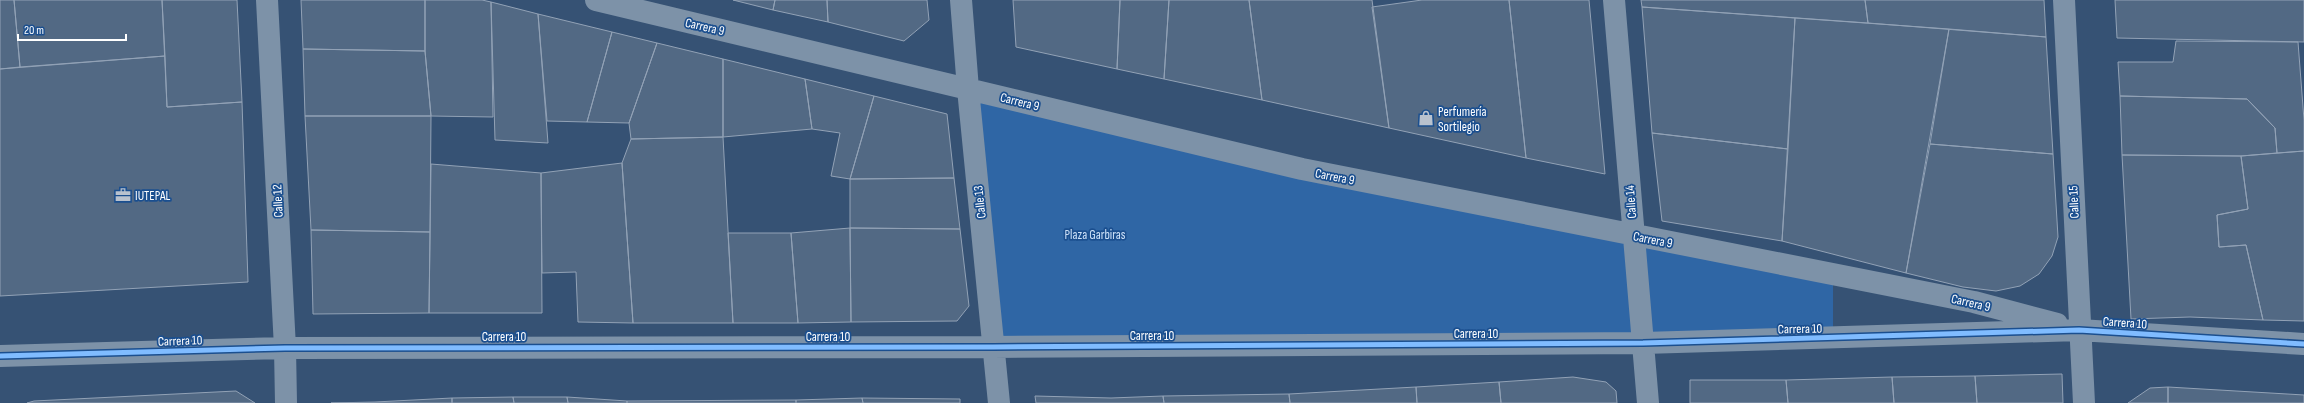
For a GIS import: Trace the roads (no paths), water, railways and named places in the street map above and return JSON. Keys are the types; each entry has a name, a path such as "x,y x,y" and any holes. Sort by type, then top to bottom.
{"street":[{"name":"Calle 12","path":"266,0 285,348 286,403"},
{"name":"Carrera 9","path":"596,0 1302,169 1974,302 2079,330"},
{"name":"Calle 13","path":"961,0 968,89 999,403"},
{"name":"Calle 14","path":"1614,0 1648,403"},
{"name":"Calle 15","path":"2064,0 2079,330 2084,403"},
{"name":"Carrera 10","path":"0,356 285,348 993,347 1643,343 2079,330 2304,344"}],"place":[{"name":"Perfumería Sortilegio","path":"1426,118"},
{"name":"IUTEPAL","path":"123,195"}],"park label":[{"name":"Plaza Garbiras","path":"1095,234"}]}
